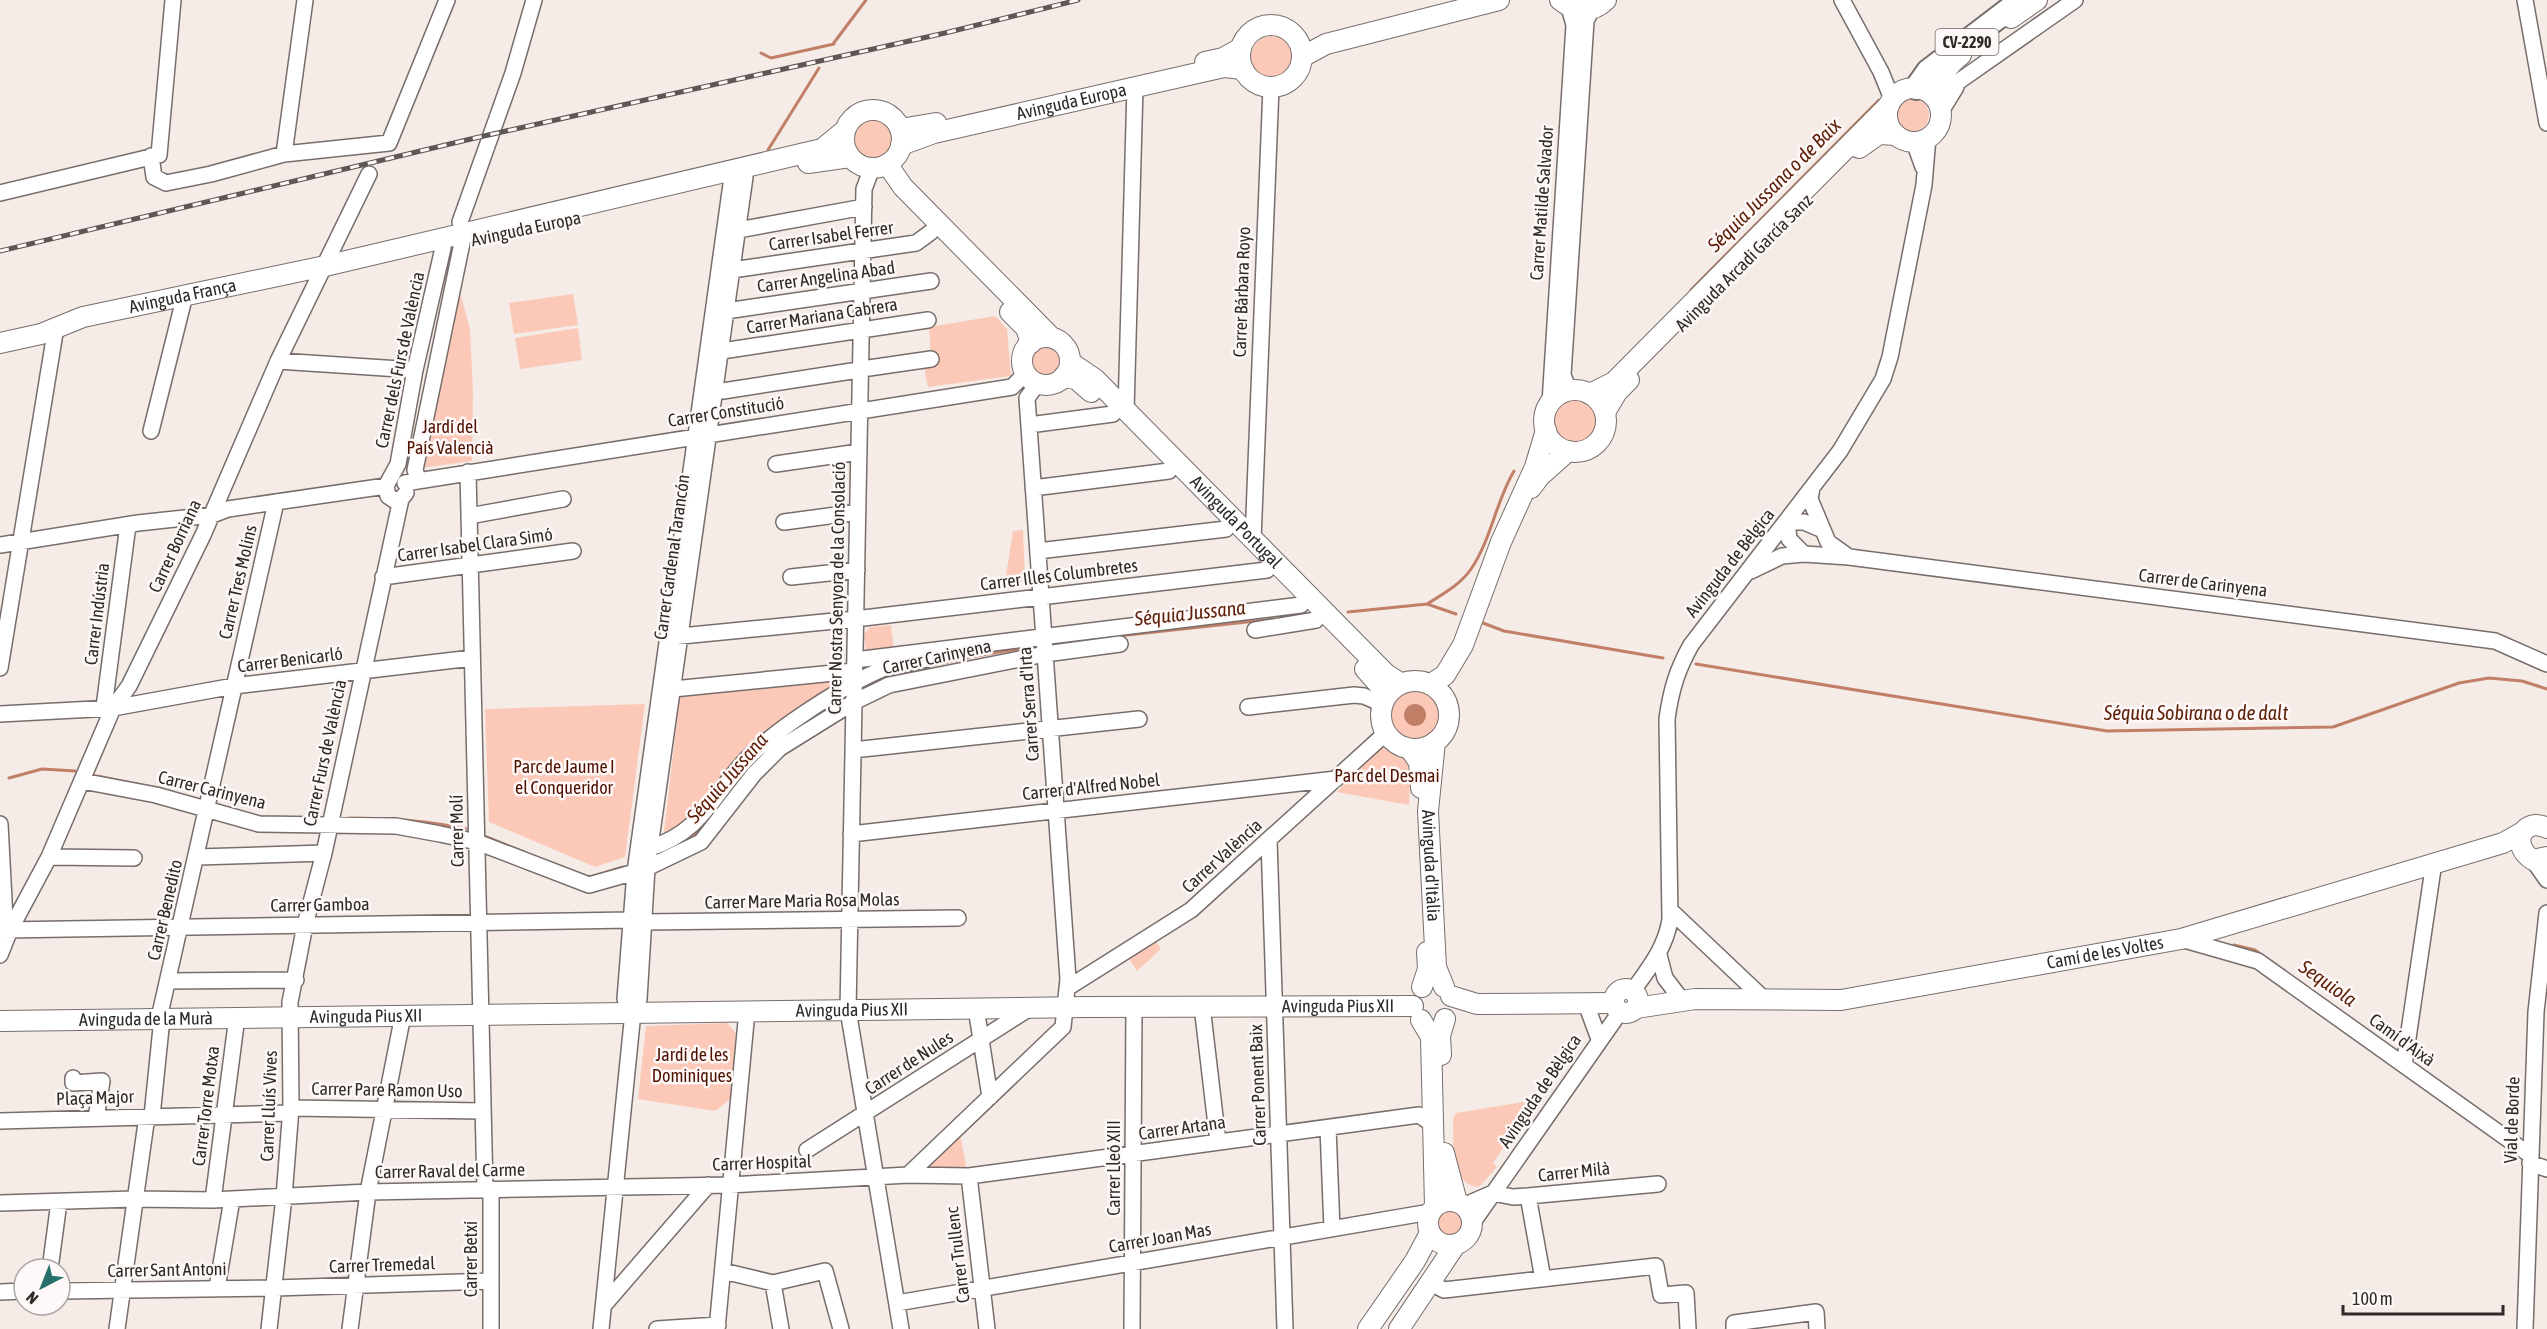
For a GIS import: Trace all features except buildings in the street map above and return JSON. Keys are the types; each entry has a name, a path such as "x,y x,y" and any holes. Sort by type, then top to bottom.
{"highway":[{"name":"CV-2290","path":"1915,99 1928,71 2021,0"}],"main road":[{"path":"1293,35 1323,34 1461,0"},
{"path":"1302,57 1326,44 1499,0"},
{"name":"CV-2290","path":"1915,99 1941,77 1952,62 2037,0"},
{"path":"1565,3 1599,4"},
{"path":"1268,26 1277,26 1293,35 1301,49 1302,57 1300,67 1289,82 1271,87 1254,82 1243,69 1241,48 1251,33 1268,26"},
{"name":"Avinguda Europa","path":"901,137 1223,58 1241,48"},
{"name":"Avinguda Europa","path":"901,137 934,133 1224,67 1243,69"},
{"path":"1915,99 1938,127 1913,138 1888,121 1915,99"},
{"name":"Avinguda Arcadi García Sanz","path":"1590,394 1610,386 1672,324 1915,99"},
{"path":"871,109 889,114 901,137 894,159 878,167 863,167 850,157 845,149 844,131 854,116 871,109"},
{"name":"Avinguda Europa","path":"322,271 451,253 737,176 822,149 844,131"},
{"name":"Avinguda Arcadi García Sanz","path":"1605,412 1617,392 1866,141 1879,134 1913,138"},
{"name":"Avinguda Europa","path":"322,271 737,176 824,159 850,157"},
{"path":"878,167 894,195 1026,328 1031,343"},
{"path":"878,167 903,187 1051,337 1067,349 1066,370 1051,384 1026,385 1023,354 1036,339 1051,337"},
{"name":"Avinguda França","path":"0,343 322,271"},
{"name":"Avinguda França","path":"51,331 83,317 143,303 322,271"},
{"name":"Avinguda Portugal","path":"1066,370 1089,374 1108,393 1120,413 1169,471 1228,522 1253,540 1386,674 1390,694"},
{"name":"Avinguda Portugal","path":"1066,370 1120,413 1228,522 1267,570 1390,694"},
{"path":"1431,684 1444,675 1463,645 1500,542 1535,467 1546,430 1546,412 1550,403 1558,395 1569,391 1590,394 1605,412 1604,432 1598,442 1581,451 1568,451 1554,443 1546,430"},
{"path":"1517,507 1540,476 1568,451"},
{"path":"1446,702 1463,656 1463,645"},
{"path":"1416,681 1431,684 1446,702 1449,717 1445,731 1435,742 1423,748 1410,749 1396,744 1386,733 1380,719 1390,694 1416,681"},
{"name":"Avinguda d'Itàlia","path":"1435,742 1428,811 1436,967 1448,1004 1440,1036 1444,1162 1460,1204"},
{"name":"Avinguda d'Itàlia","path":"1410,749 1419,762 1421,774 1428,969 1422,987"},
{"path":"2529,831 2524,854 2540,859"},
{"name":"Camí de les Voltes","path":"1627,1002 1686,997 1841,1000 2181,939 2529,831"},
{"path":"1448,1004 1433,984 1422,987 1414,997 1417,1013 1431,1037 1434,1125 1433,1209 1428,1226 1430,1233 1441,1243 1456,1244"},
{"path":"1448,1004 1627,1002"},
{"path":"1417,1013 1433,1024 1448,1004"},
{"name":"Avinguda Pius XII","path":"290,1016 1275,1005 1417,1013"},
{"name":"Avinguda de la Murà","path":"0,1021 290,1016"},
{"path":"1399,1329 1456,1244 1467,1237 1472,1225 1471,1217 1460,1204 1445,1201 1433,1209"},
{"path":"1368,1329 1415,1261 1430,1233"}],"street":[{"path":"173,0 154,177 166,183 211,174 284,154 390,143 447,0"},
{"path":"284,154 305,0"},
{"path":"460,222 532,17 534,0"},
{"path":"1842,0 1881,72 1915,99 1958,84 2075,0"},
{"path":"2525,0 2547,123"},
{"name":"Carrer Matilde Salvador","path":"1550,403 1574,25 1565,3"},
{"name":"Carrer Matilde Salvador","path":"1569,391 1563,375 1586,30 1599,4"},
{"path":"1029,425 1120,413 1127,382 1135,87"},
{"name":"Carrer Bárbara Royo","path":"1253,540 1271,87"},
{"name":"Avinguda de Bèlgica","path":"1472,1225 1599,1039 1627,1002 1667,939 1670,910 1667,718 1671,690 1678,668 1691,645 1840,451 1883,379 1890,357 1925,172 1913,138"},
{"path":"0,193 155,155"},
{"name":"Carrer Nostra Senyora de la Consolació","path":"878,167 864,189 848,1010 901,1329"},
{"name":"Carrer Borriana","path":"0,955 5,930 49,857 82,781 108,707 129,686 212,515 278,362 369,174"},
{"name":"Carrer Cardenal Tarancón","path":"703,435 722,351 738,230 737,176"},
{"name":"Carrer Cardenal Tarancón","path":"633,1012 625,999 638,921 644,902 641,870 703,435 737,176"},
{"path":"738,230 864,207"},
{"name":"Carrer Isabel Ferrer","path":"732,270 916,243 931,232"},
{"name":"Carrer dels Furs de València","path":"404,484 398,464 415,370 451,253"},
{"name":"Carrer dels Furs de València","path":"404,484 415,470 421,446 451,253"},
{"name":"Carrer dels Furs de València","path":"404,484 451,253"},
{"name":"Carrer Angelina Abad","path":"726,311 932,281"},
{"path":"152,431 183,303"},
{"name":"Carrer Mariana Cabrera","path":"722,351 928,320"},
{"path":"0,668 21,542 51,331"},
{"path":"869,368 932,359"},
{"path":"278,362 415,370"},
{"path":"723,391 852,371"},
{"path":"1108,393 1127,382"},
{"name":"Carrer Constitució","path":"0,545 128,525 212,515 228,509 404,484 1026,385"},
{"name":"Carrer Serra d'Irta","path":"1026,385 1068,987 1067,1007"},
{"name":"Carrer dels Furs de València","path":"408,460 421,446"},
{"path":"776,464 859,452"},
{"path":"1033,488 1169,471"},
{"name":"Carrer Molí","path":"468,472 483,1111 488,1189"},
{"name":"Carrer Furs de València","path":"290,1016 290,1002 305,925 324,853 404,484"},
{"path":"1812,488 1810,499 1828,543 1849,557"},
{"path":"469,516 563,499"},
{"path":"1038,551 1228,522 1253,499"},
{"name":"Carrer Tres Molins","path":"206,811 276,502"},
{"path":"784,522 858,512"},
{"path":"1804,554 1789,539 1787,521 1804,522 1823,530"},
{"name":"Carrer Indústria","path":"108,707 109,676 128,525"},
{"name":"Carrer Isabel Clara Simó","path":"383,577 573,551"},
{"name":"Carrer de Carinyena","path":"1746,574 1782,556 1804,554 1849,557 2495,641 2547,664"},
{"path":"791,577 856,570"},
{"name":"Carrer Illes Columbretes","path":"855,619 1267,570"},
{"name":"Carrer Carinyena","path":"650,848 672,841 690,829 742,764 769,738 854,671 1044,634 1301,605"},
{"path":"674,637 855,619"},
{"path":"1255,630 1316,620"},
{"name":"Carrer Cardenal Tarancón","path":"641,870 650,848 673,689 674,637"},
{"name":"Carrer Carinyena","path":"673,689 880,670 1026,637"},
{"name":"Carrer Carinyena","path":"82,781 156,795 206,811 259,824 396,826 477,842 589,885 603,876 641,870 701,842 754,774 780,748 854,702 889,685 1045,654 1120,644"},
{"name":"Carrer Benicarló","path":"0,714 108,707 234,687 472,658"},
{"path":"109,676 115,684 129,686"},
{"path":"1248,707 1354,695 1390,694"},
{"path":"853,750 1139,719"},
{"name":"Carrer València","path":"1068,987 1191,910 1386,733"},
{"name":"Carrer d'Alfred Nobel","path":"851,834 1336,779"},
{"name":"Carrer Benedito","path":"152,1116 160,1018 206,811"},
{"path":"0,824 5,930"},
{"name":"Carrer Ponent Baix","path":"1269,840 1285,1329"},
{"path":"197,857 324,853"},
{"path":"49,857 134,858"},
{"path":"2540,859 2547,880"},
{"path":"2404,1065 2434,862"},
{"path":"1670,910 1764,999"},
{"name":"Vial de Borde","path":"2525,1329 2536,1012 2547,913"},
{"name":"Carrer Mare Maria Rosa Molas","path":"638,921 958,918"},
{"name":"Carrer Cardenal Tarancón","path":"601,1329 633,1012 639,999 643,942 638,921"},
{"name":"Carrer Gamboa","path":"5,930 638,921"},
{"name":"Camí d'Aixà","path":"2181,939 2258,961 2404,1065 2530,1159 2547,1169"},
{"path":"1659,954 1665,978 1686,997"},
{"path":"168,981 296,980"},
{"path":"1586,1004 1599,1039"},
{"path":"1202,1006 1218,1142"},
{"path":"908,1175 1063,1027 1067,1007"},
{"name":"Carrer Lleó XIII","path":"1132,1329 1134,1007"},
{"path":"976,1008 990,1097"},
{"name":"Carrer de Nules","path":"807,1150 1030,1008"},
{"path":"657,1329 718,1327 747,1011"},
{"path":"350,1329 368,1192 403,1015"},
{"name":"Carrer Lluís Vives","path":"269,1329 284,1197 290,1111 290,1016"},
{"name":"Carrer Torre Motxa","path":"213,1200 237,1017"},
{"path":"73,1078 73,1083 102,1081 96,1118"},
{"name":"Carrer Pare Ramon Uso","path":"152,1116 225,1116 290,1111 483,1111"},
{"name":"Carrer Artana","path":"908,1175 969,1176 1419,1115 1434,1125"},
{"name":"Plaça Major","path":"0,1120 152,1116"},
{"name":"Plaça Major","path":"117,1329 146,1123 152,1116"},
{"path":"1328,1128 1332,1229"},
{"name":"Carrer Hospital","path":"617,1186 730,1185 875,1179 908,1175"},
{"name":"Carrer Trullenc","path":"969,1176 987,1329"},
{"name":"Carrer Milà","path":"1493,1192 1512,1197 1528,1197 1658,1184"},
{"path":"604,1306 708,1185"},
{"name":"Carrer Raval del Carme","path":"134,1198 213,1200 368,1192 617,1186"},
{"name":"Carrer Betxí","path":"488,1189 491,1329"},
{"path":"1460,1204 1493,1192"},
{"path":"1528,1197 1543,1279"},
{"path":"0,1203 134,1198"},
{"path":"217,1288 232,1199"},
{"path":"52,1257 59,1202"},
{"name":"Carrer Joan Mas","path":"897,1303 1332,1229 1433,1209"},
{"path":"1431,1283 1443,1290 1656,1266 1662,1295 1686,1293 1688,1329"},
{"path":"723,1271 773,1283 825,1271 841,1329"},
{"name":"Carrer Tremedal","path":"275,1288 491,1281"},
{"path":"773,1283 781,1329"},
{"name":"Carrer Sant Antoni","path":"72,1291 275,1288"},
{"path":"1734,1326 1775,1323 1816,1312 1817,1329"}],"green space":[{"path":"1272,36 1280,37 1287,42 1292,49 1292,65 1287,72 1280,77 1272,78 1264,77 1257,72 1252,65 1251,57 1252,49 1257,42 1264,37"},
{"path":"1913,99 1925,103 1929,115 1925,127 1913,131 1901,127 1897,115 1901,103"},
{"path":"871,118 886,124 892,139 886,154 871,160 856,154 850,139 856,124"},
{"name":"Jardí del País Valencià","path":"459,289 470,329 473,391 472,461 422,468"},
{"path":"573,294 578,325 514,334 509,303"},
{"path":"995,316 1007,329 1011,376 928,387 923,363 931,359 929,327"},
{"path":"578,328 582,360 520,369 515,338"},
{"path":"1046,345 1057,350 1062,361 1057,372 1046,377 1035,372 1030,361 1035,350"},
{"path":"1575,401 1583,402 1590,407 1595,414 1595,430 1590,437 1583,442 1575,443 1567,442 1560,437 1555,430 1554,422 1555,414 1560,407 1567,402"},
{"path":"1023,530 1025,581 1004,588 1013,531"},
{"path":"891,625 894,651 866,655 864,634 870,627"},
{"path":"844,676 844,685 788,721 699,813 663,840 680,695"},
{"path":"1410,689 1428,693 1437,705 1439,719 1437,725 1433,731 1420,740 1402,736 1392,724 1390,717 1393,704","holes":["1412,704 1422,706 1425,718 1418,726 1407,723 1404,711"]},
{"name":"Parc de Jaume I el Conqueridor","path":"645,704 625,857 595,867 489,822 485,709"},
{"name":"Parc del Desmai","path":"1381,746 1388,746 1411,763 1409,805 1337,792"},
{"path":"1155,940 1161,949 1137,971 1128,957"},
{"name":"Jardí de les Dominiques","path":"727,1023 736,1033 732,1098 715,1111 638,1099 646,1026"},
{"path":"1523,1102 1528,1105 1529,1110 1493,1163 1497,1167 1479,1187 1462,1179 1454,1150 1453,1119 1456,1113"},
{"path":"960,1134 967,1171 932,1171 930,1162"},
{"path":"1450,1209 1460,1213 1464,1223 1460,1233 1450,1237 1440,1233 1436,1223 1440,1213"}],"shaded area":[{"path":"1415,704 1423,707 1426,715 1423,723 1415,726 1407,723 1404,715 1407,707"}],"waterway":[{"path":"833,44 866,0"},
{"path":"761,53 771,58 834,44"},
{"path":"768,150 819,68"},
{"name":"Séquia Jussana o de Baix","path":"1691,290 1879,100"},
{"name":"Séquia Jussana o de Baix","path":"1427,604 1445,593 1471,569 1484,546 1502,495 1514,471"},
{"name":"Séquia Jussana","path":"1348,612 1427,604 1456,614"},
{"name":"Séquia Jussana","path":"1063,642 1274,619"},
{"name":"Séquia Sobirana o de dalt","path":"1483,623 1504,631 1663,658"},
{"name":"Séquia Jussana","path":"864,686 946,662 1031,647"},
{"name":"Séquia Sobirana o de dalt","path":"1696,664 2107,731 2333,727 2459,683 2489,678 2522,681 2547,689"},
{"name":"Séquia Jussana","path":"787,735 843,698"},
{"name":"Séquia Jussana","path":"753,764 765,752"},
{"name":"Séquia Jussana","path":"9,778 42,769 75,771"},
{"name":"Séquia Jussana","path":"91,775 162,789"},
{"name":"Séquia Jussana","path":"348,818 407,820 466,829"},
{"name":"Séquia Jussana","path":"692,838 708,821"},
{"name":"Séquia Jussana","path":"484,836 524,852"},
{"name":"Séquia Jussana","path":"594,876 623,867"},
{"name":"Sequiola","path":"2234,945 2255,950 2263,956"}],"tunnel":[{"path":"449,267 458,228"}],"railway":[{"path":"0,251 475,138 945,33 1078,0"}]}
